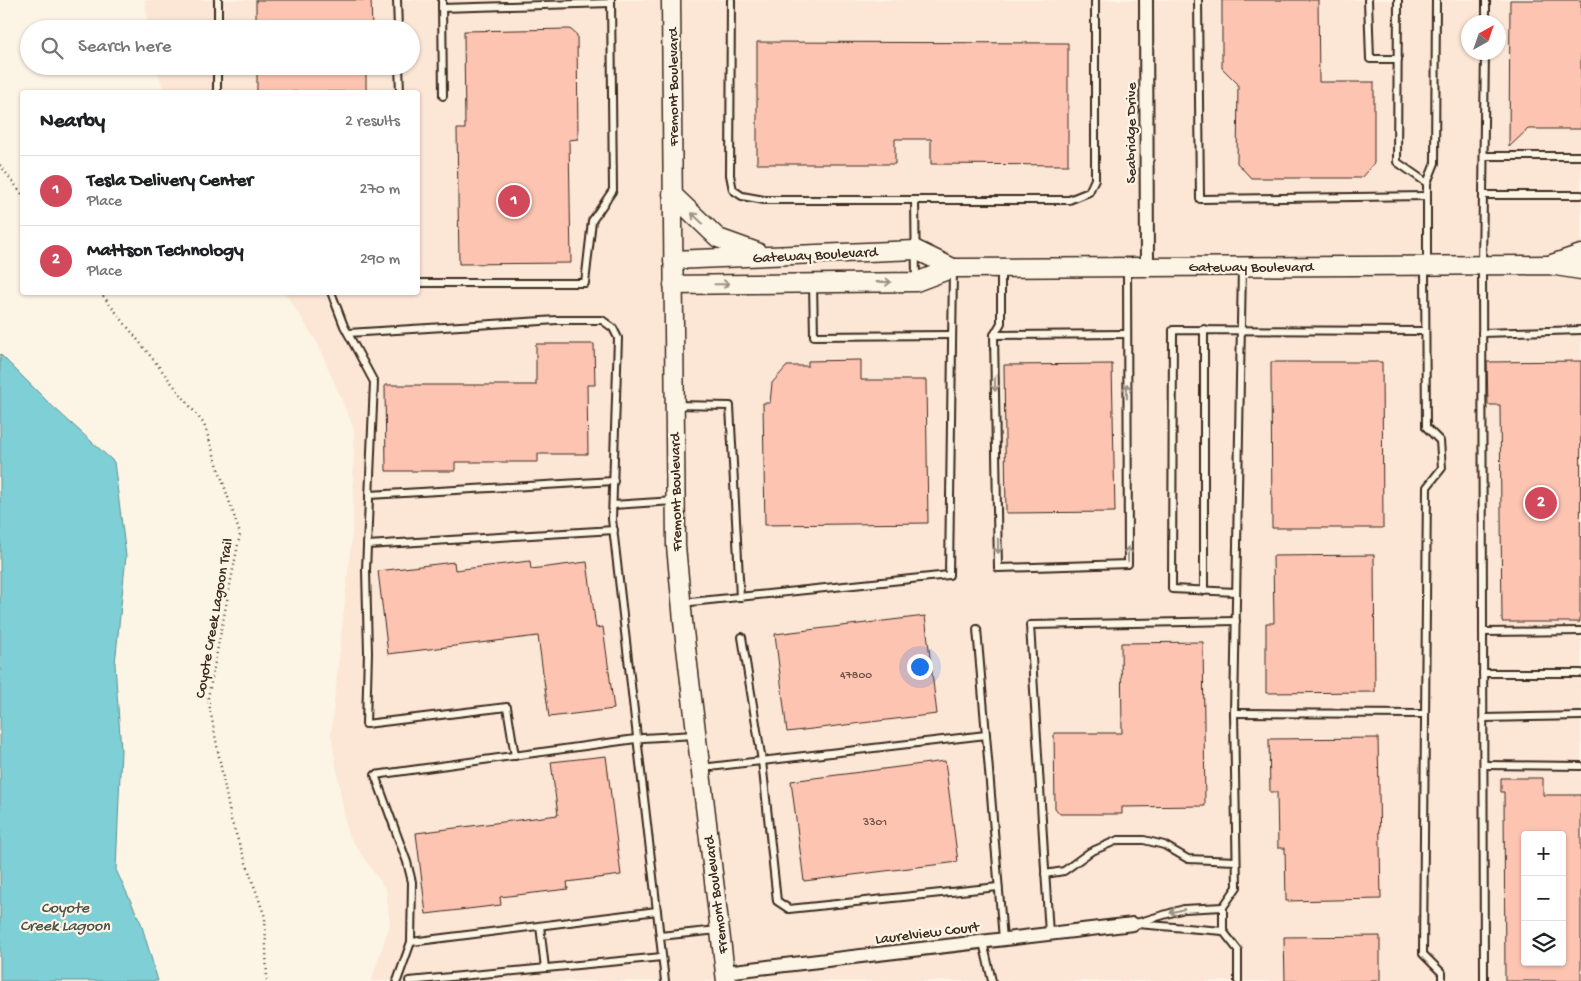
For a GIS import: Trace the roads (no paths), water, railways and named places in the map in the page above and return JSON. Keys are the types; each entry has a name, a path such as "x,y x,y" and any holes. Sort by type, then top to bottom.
{"street":[{"name":"Fremont Boulevard","path":"671,0 674,500 681,603 725,977"},
{"name":"Seabridge Drive","path":"1146,0 1147,267"},
{"path":"672,194 718,238 770,256"},
{"name":"Gateway Boulevard","path":"673,260 916,250 953,268"},
{"name":"Gateway Boulevard","path":"1549,265 1581,254"},
{"name":"Gateway Boulevard","path":"673,285 916,282 953,268 1001,267 1549,265 1581,270"},
{"name":"Laurelview Court","path":"725,977 1003,939 1133,924"}],"lane":[{"path":"218,0 218,20"},
{"path":"397,0 398,20"},
{"path":"442,0 443,96"},
{"path":"731,0 730,175 733,190 742,196 764,200 1069,200 1089,192 1095,179 1095,0"},
{"path":"1198,0 1200,198 1427,196"},
{"path":"1368,0 1370,59 1398,59"},
{"path":"1398,0 1398,162 1427,183"},
{"path":"1436,0 1435,163 1427,183 1426,427 1440,441 1442,468 1427,487 1424,954 1442,974 1442,981"},
{"path":"1486,0 1486,15"},
{"path":"420,282 585,284 592,221 613,190 611,1 442,8"},
{"path":"1484,981 1482,265 1485,60"},
{"path":"217,75 217,90"},
{"path":"399,75 400,90"},
{"path":"1484,156 1581,156"},
{"path":"1484,195 1581,195"},
{"path":"915,200 916,282"},
{"path":"1238,981 1238,950 1222,931 1223,907 1237,887 1234,714 1242,266"},
{"path":"1001,267 1001,324 994,335 998,568 1128,564 1127,267"},
{"path":"681,603 949,575 953,268"},
{"path":"813,282 814,336 951,335"},
{"path":"332,295 348,333 374,382 367,545 368,652 366,724 507,707 515,756"},
{"path":"348,333 557,320 602,320 613,328 618,338 613,505 614,530 665,981"},
{"path":"1204,329 1204,591"},
{"path":"1236,592 1172,589 1174,330 1425,331"},
{"path":"1482,333 1581,330"},
{"path":"994,335 1127,334"},
{"path":"673,405 730,406 740,597"},
{"path":"369,495 614,481"},
{"path":"613,505 674,500"},
{"path":"367,545 614,530"},
{"path":"1049,934 1030,625 1236,621"},
{"path":"977,629 1003,939"},
{"path":"1483,632 1581,631"},
{"path":"742,637 762,761 777,901 789,909 998,887"},
{"path":"1483,674 1581,673"},
{"path":"1234,714 1426,714"},
{"path":"1484,718 1581,716"},
{"path":"700,768 986,734"},
{"path":"397,981 411,942 412,882 407,862 376,775 639,739 696,735"},
{"path":"1484,765 1581,766"},
{"path":"1045,874 1064,872 1090,852 1118,840 1144,840 1164,845 1188,859 1236,861"},
{"path":"1133,924 1184,909 1223,907"},
{"path":"411,942 657,911"},
{"path":"1133,924 1222,931"},
{"path":"540,926 545,968"},
{"path":"660,936 720,930"},
{"path":"983,942 992,981"},
{"path":"409,981 662,957"}],"water":[{"name":"Coyote Creek Lagoon","path":"0,354 50,404 114,462 126,556 115,664 121,750 116,870 141,923 158,981 0,981"}],"place":[{"name":"Tesla Delivery Center","path":"514,201"},
{"name":"Mattson Technology","path":"1541,503"}]}
